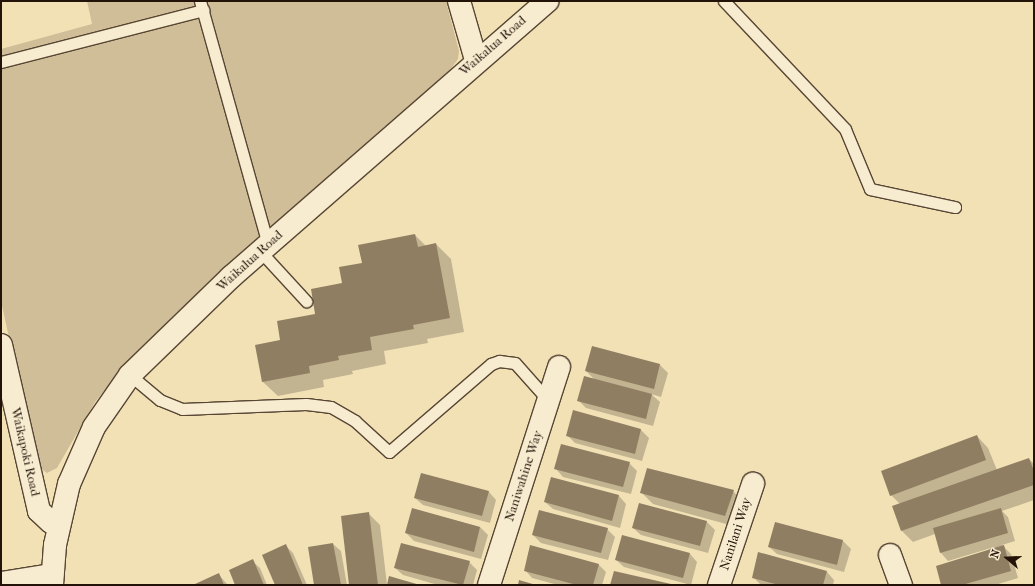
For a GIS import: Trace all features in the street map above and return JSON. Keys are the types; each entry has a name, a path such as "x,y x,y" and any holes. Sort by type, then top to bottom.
{"street":[{"path":"458,1 476,60"},
{"name":"Waikalua Road","path":"52,580 58,524 69,484 80,455 94,427 130,375 196,309 476,60 546,1"},
{"name":"Waikapoki Road","path":"1,345 39,511 51,522 58,524"},
{"name":"Naniwahine Way","path":"489,585 559,367"},
{"name":"Nanilani Way","path":"720,585 753,484"},
{"path":"890,555 901,585"},
{"path":"1,583 52,580"}],"lane":[{"path":"724,1 845,130 870,189 955,208"},
{"path":"1,62 201,5 265,248 306,301"},
{"path":"130,375 160,400 182,409 306,404 332,407 354,421 389,452 484,368 499,361 507,361 521,367 548,400"}],"shaded area":[{"path":"87,1 446,1 459,51 458,59 449,71 127,362 95,402 57,468 47,473 38,467 36,461 1,301 1,49 92,24"}],"building":[{"path":"415,234 418,247 436,243 450,318 413,325 414,329 370,337 372,350 338,356 339,360 309,366 310,373 262,382 255,345 280,340 277,321 315,314 311,289 342,283 339,267 362,263 358,245"},
{"path":"592,346 660,364 654,389 585,371"},
{"path":"584,376 652,394 646,419 577,401"},
{"path":"573,410 641,429 635,454 566,436"},
{"path":"977,435 986,460 890,496 881,471"},
{"path":"561,444 630,462 623,487 554,469"},
{"path":"1029,458 1034,471 1034,485 901,531 892,506"},
{"path":"647,468 734,490 725,516 640,493"},
{"path":"421,473 489,491 482,516 414,498"},
{"path":"551,477 619,495 612,521 544,502"},
{"path":"639,503 707,521 700,546 632,528"},
{"path":"412,508 480,527 474,552 405,533"},
{"path":"1001,508 1008,533 940,553 933,528"},
{"path":"539,510 608,528 601,553 532,535"},
{"path":"369,512 378,585 349,585 341,516"},
{"path":"775,522 843,540 837,565 768,547"},
{"path":"622,535 690,553 683,578 615,560"},
{"path":"333,543 341,585 314,585 308,547"},
{"path":"401,543 470,561 463,585 394,568"},
{"path":"286,544 303,585 275,585 262,555"},
{"path":"530,545 599,564 593,585 577,585 524,571"},
{"path":"1004,545 1011,571 962,585 941,585 936,566"},
{"path":"758,552 827,571 823,585 779,585 752,578"},
{"path":"253,559 264,585 235,585 229,570"},
{"path":"614,571 671,584 671,585 610,585"},
{"path":"219,573 224,585 195,585 195,584"},
{"path":"389,576 420,585 387,585"},
{"path":"519,580 536,585 518,585"}]}
